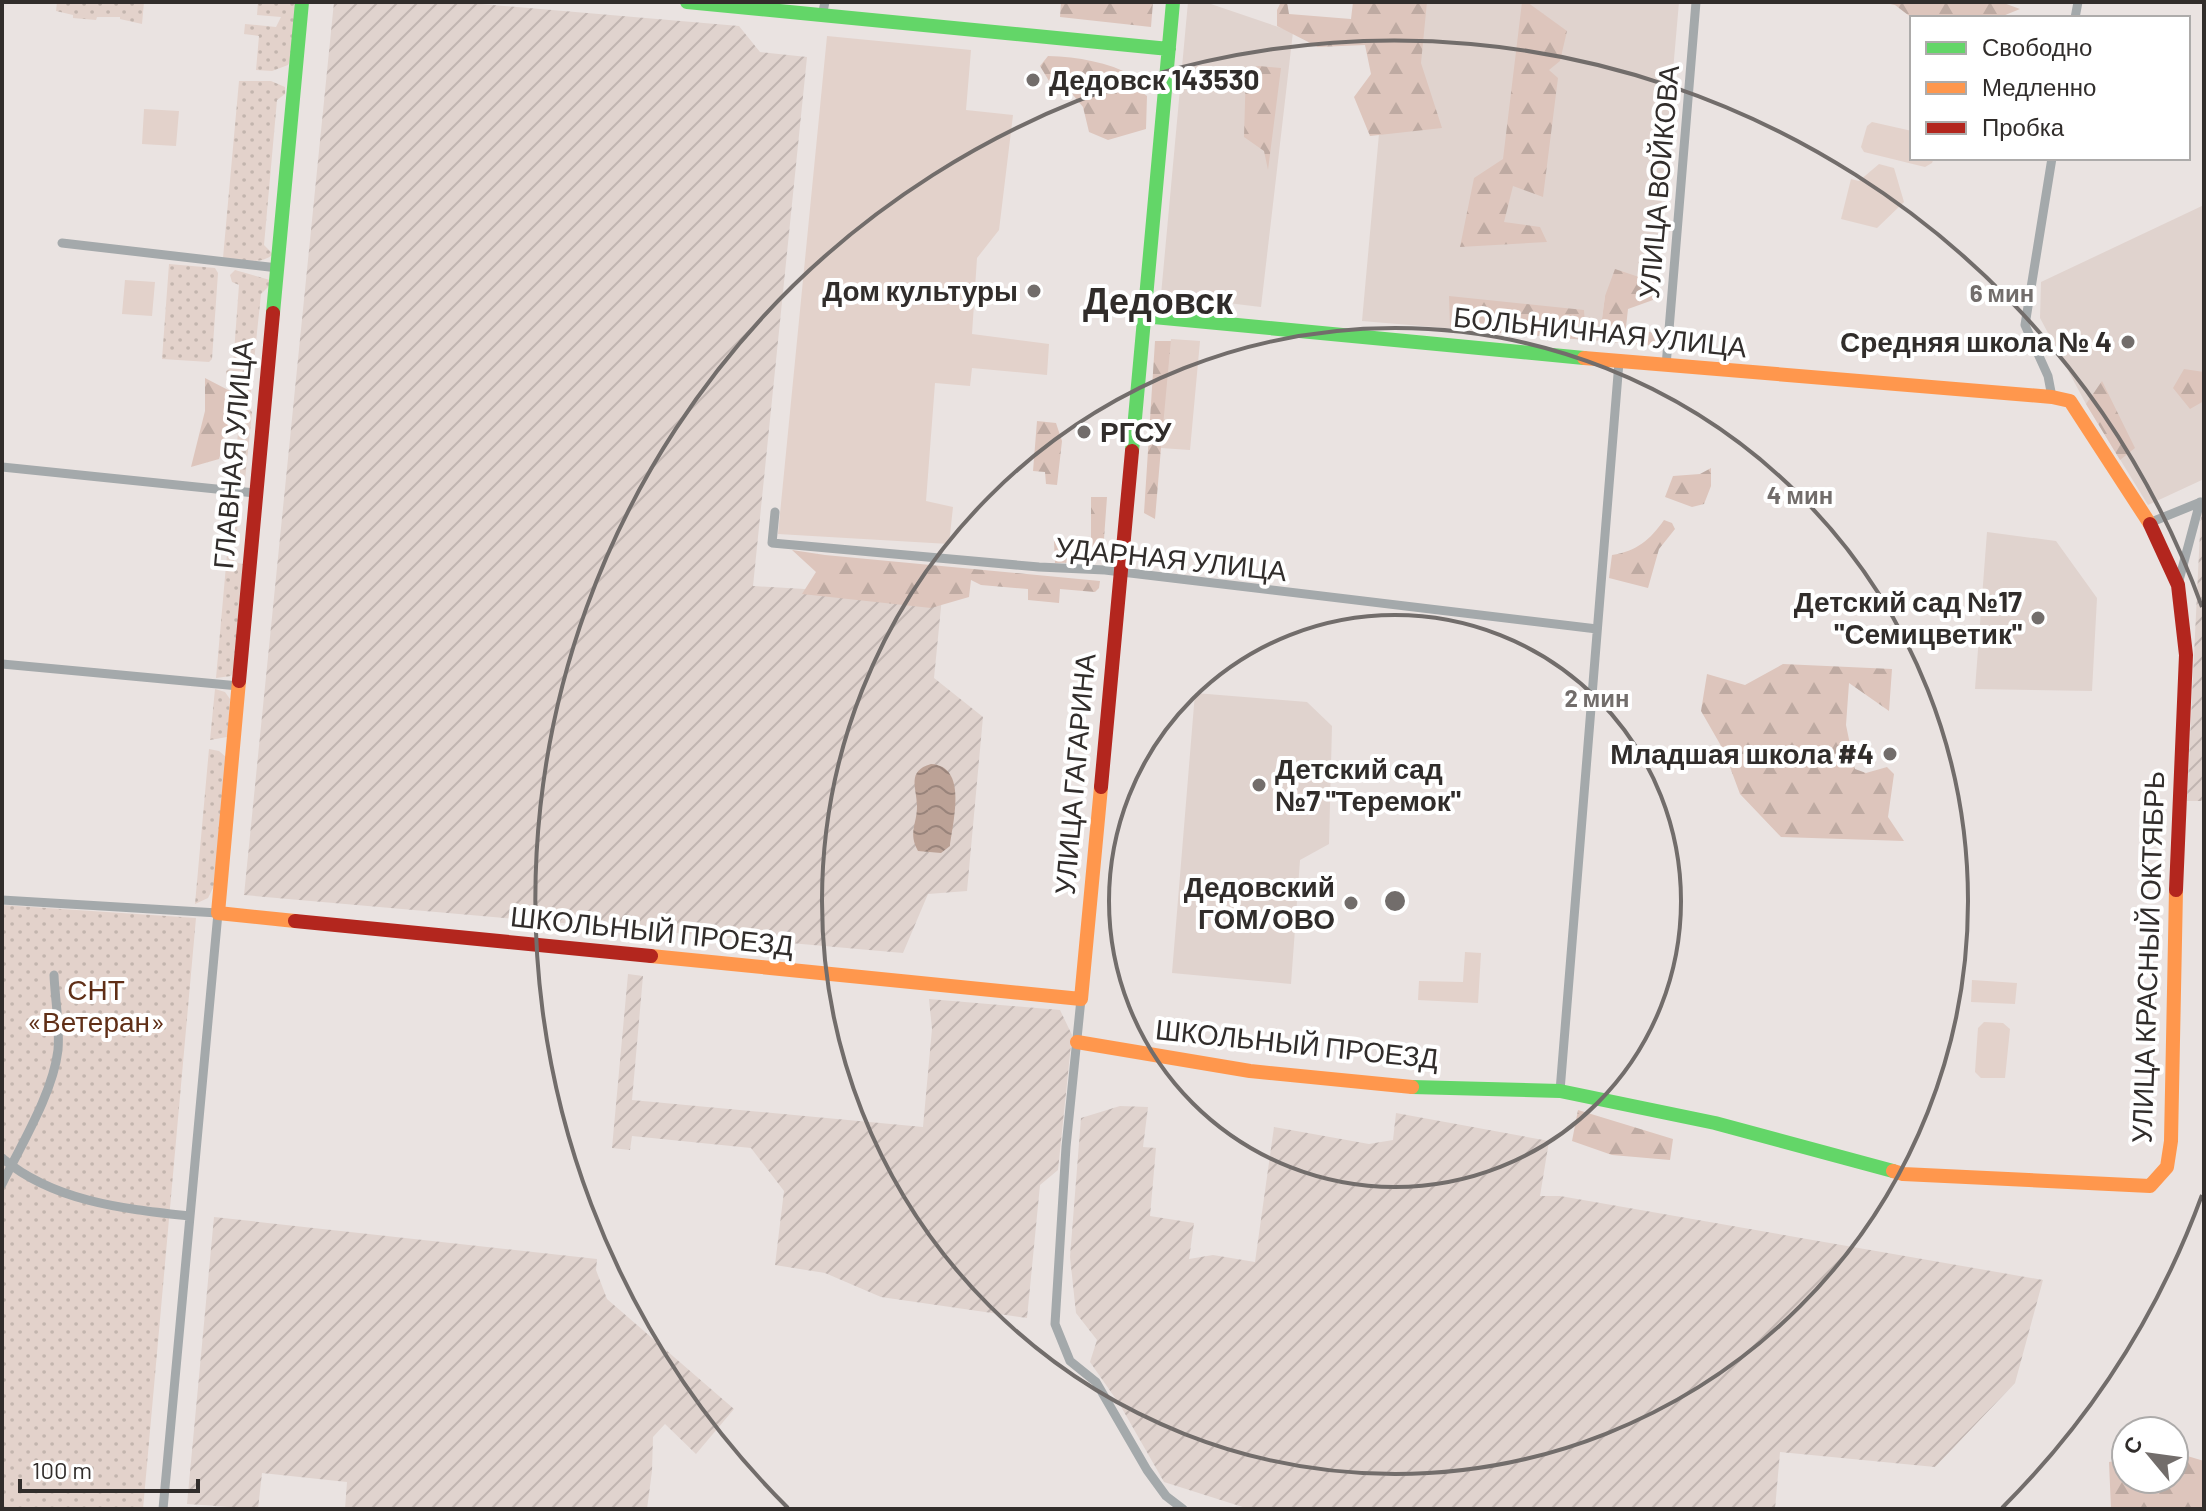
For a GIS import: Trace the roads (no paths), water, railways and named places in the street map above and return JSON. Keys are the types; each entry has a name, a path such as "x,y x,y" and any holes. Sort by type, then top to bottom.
{"street":[{"name":"ГЛАВНАЯ УЛИЦА","path":"218,913 302,2"},
{"path":"687,2 823,9 1169,49"},
{"name":"УЛИЦА ГАГАРИНА","path":"1173,2 1066,1147 1055,1324 1070,1361 1096,1382 1147,1470 1166,1496 1183,1509"},
{"name":"УЛИЦА ВОЙКОВА","path":"1666,366 1696,2"},
{"path":"2052,160 2025,325 2048,376 2052,397"},
{"path":"62,243 278,268"},
{"name":"БОЛЬНИЧНАЯ УЛИЦА","path":"1143,316 1619,362 2052,397"},
{"path":"1560,1091 1619,362"},
{"name":"УЛИЦА КРАСНЫЙ ОКТЯБРЬ","path":"1560,1091 1715,1123 1903,1174 2150,1186 2167,1167 2171,1141 2178,812 2186,655 2178,585 2149,523 2070,401 2052,397"},
{"path":"2,467 255,493"},
{"path":"2149,523 2202,501"},
{"path":"2178,585 2202,501"},
{"name":"УДАРНАЯ УЛИЦА","path":"775,512 772,543 1120,572 1597,629"},
{"path":"2,664 239,686"},
{"path":"2,900 218,913 163,1509"},
{"name":"ШКОЛЬНЫЙ ПРОЕЗД","path":"218,913 1081,999"},
{"path":"2,1184 56,1064 58,1046 54,975"},
{"name":"ШКОЛЬНЫЙ ПРОЕЗД","path":"1077,1042 1250,1071 1384,1086 1560,1091"},
{"path":"2,1158 11,1166 58,1190 94,1203 189,1216"}],"water":[{"path":"931,764 943,767 950,774 956,796 950,846 941,853 918,851 914,839 916,776 923,767"}],"place":[{"name":"Дедовск 143530","path":"1033,80"},
{"name":"Дом культуры","path":"1034,291"},
{"name":"Средняя школа № 4","path":"2128,342"},
{"name":"РГСУ","path":"1084,432"},
{"name":"Детский сад №17 \"Семицветик\"","path":"2038,618"},
{"name":"Младшая школа #4","path":"1890,754"},
{"name":"Детский сад №7 \"Теремок\"","path":"1259,785"},
{"name":"Дедовский ГОМ/ОВО","path":"1351,903"}],"district":[{"name":"Дедовск","path":"1158,301"}],"park label":[{"name":"СНТ «Ветеран»","path":"96,1006"}]}
